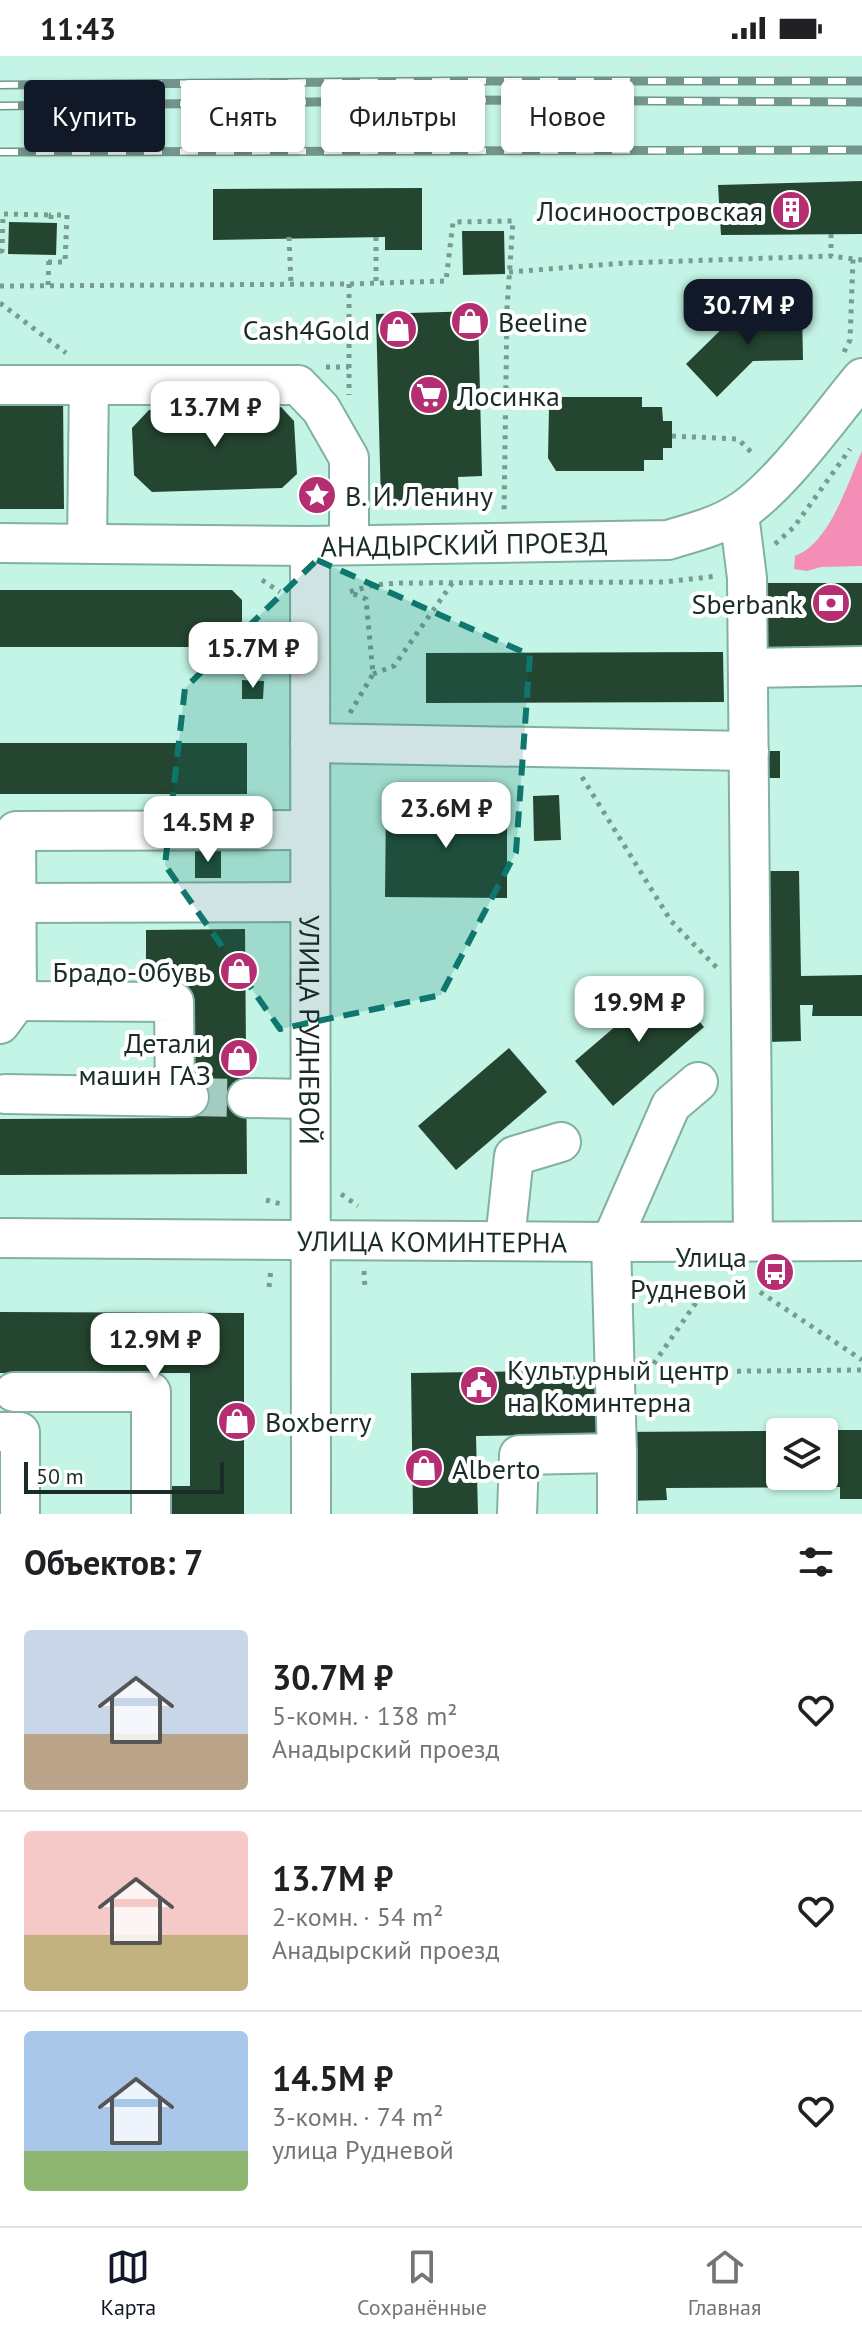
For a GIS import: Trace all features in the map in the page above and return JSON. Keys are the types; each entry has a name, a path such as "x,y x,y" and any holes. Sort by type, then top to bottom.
{"street":[{"name":"АНАДЫРСКИЙ ПРОЕЗД","path":"0,543 310,546 668,540 739,514 777,480 853,366"},
{"path":"0,385 83,373 298,385 321,409 349,458 349,545"},
{"path":"83,373 87,543"},
{"path":"739,514 747,565 753,1241"},
{"name":"УЛИЦА РУДНЕВОЙ","path":"310,546 311,1514"},
{"path":"748,668 862,666"},
{"path":"310,743 749,751"},
{"path":"5,1094 182,1097 174,1002 8,1013 16,903 16,831 309,830"},
{"path":"16,903 310,902"},
{"path":"617,1514 611,1242 671,1105 698,1082"},
{"path":"247,1098 309,1099"},
{"path":"505,1240 514,1156 561,1142"},
{"name":"УЛИЦА КОМИНТЕРНА","path":"0,1238 862,1241"},
{"path":"14,1392 151,1392 151,1514"},
{"path":"0,1432 20,1432 20,1514"},
{"path":"517,1514 519,1455 616,1435"}],"path":[{"path":"0,251 3,214 51,219 67,215 65,262 48,258 48,285"},
{"path":"0,286 446,281 453,222 513,221 509,272 625,263 831,256 862,260"},
{"path":"831,234 831,256"},
{"path":"289,237 291,284"},
{"path":"376,237 376,283"},
{"path":"853,259 850,340 853,366"},
{"path":"349,284 349,397"},
{"path":"0,303 83,373"},
{"path":"672,436 738,439 755,456"},
{"path":"747,464 766,445"},
{"path":"249,580 265,580 280,592 349,592"},
{"path":"373,674 394,666 454,581"},
{"path":"563,747 671,921 751,1001"},
{"path":"760,1292 862,1360"},
{"path":"616,1435 647,1372 702,1294"},
{"path":"647,1372 862,1370"}],"highlighted area":[{"path":"317,560 530,655 516,852 441,995 280,1029 165,865 185,688"}],"shaded area":[{"path":"862,451 862,566 821,567 807,571 794,569 795,556 818,539 828,526"}],"building":[{"name":"Лосиноостровская","path":"862,181 862,234 721,235 718,185"},
{"path":"422,188 422,250 385,250 385,237 213,240 213,189"},
{"path":"9,222 57,223 56,255 8,254"},
{"path":"462,231 504,231 505,274 463,275"},
{"name":"Лосинка","path":"478,311 482,476 458,477 459,501 381,503 376,314"},
{"path":"802,313 803,360 753,361 717,397 686,364 737,314"},
{"path":"0,394 63,394 64,509 0,509"},
{"path":"556,397 642,397 642,407 662,407 663,421 672,421 672,448 663,448 663,460 644,460 644,471 556,471 548,458 549,409"},
{"path":"281,407 294,421 297,474 282,488 152,492 134,475 132,428 149,410"},
{"path":"765,583 862,583 862,648 765,648"},
{"path":"0,590 232,590 242,600 242,647 0,647"},
{"path":"723,652 724,702 426,703 426,653"},
{"path":"242,680 264,681 263,699 242,699"},
{"path":"0,743 247,743 247,794 0,794"},
{"path":"757,751 780,751 780,778 757,778"},
{"path":"559,795 561,840 534,841 533,796"},
{"path":"386,801 507,802 507,898 385,897"},
{"path":"195,850 221,850 221,878 195,878"},
{"path":"760,871 799,871 801,976 862,975 862,1016 812,1016 813,1005 800,1005 801,1041 768,1042"},
{"path":"245,929 247,1174 0,1175 0,1119 189,1118 188,985 146,985 146,930"},
{"path":"666,983 704,1027 613,1106 575,1061"},
{"path":"509,1048 547,1092 456,1170 418,1126"},
{"path":"0,1312 244,1313 244,1514 166,1514 166,1486 190,1486 190,1373 0,1373"},
{"path":"611,1370 612,1434 476,1436 478,1514 413,1514 411,1373"},
{"path":"838,1430 862,1430 862,1499 840,1499"},
{"path":"766,1431 766,1487 666,1488 667,1500 622,1501 621,1432"}],"tunnel":[{"path":"189,1097 247,1098"}],"railway":[{"path":"0,85 862,81"},
{"path":"0,106 459,100 862,102"},
{"path":"0,152 862,150"}],"place":[{"name":"Лосиноостровская","path":"791,210"},
{"name":"Beeline","path":"470,321"},
{"name":"Cash4Gold","path":"398,329"},
{"name":"Лосинка","path":"429,395"},
{"name":"В. И. Ленину","path":"317,495"},
{"name":"Sberbank","path":"831,603"},
{"name":"Брадо-Обувь","path":"239,971"},
{"name":"Детали машин ГАЗ","path":"239,1058"},
{"name":"Улица Рудневой","path":"775,1272"},
{"name":"Культурный центр на Коминтерна","path":"479,1385"},
{"name":"Boxberry","path":"237,1421"},
{"name":"Alberto","path":"424,1468"}]}
